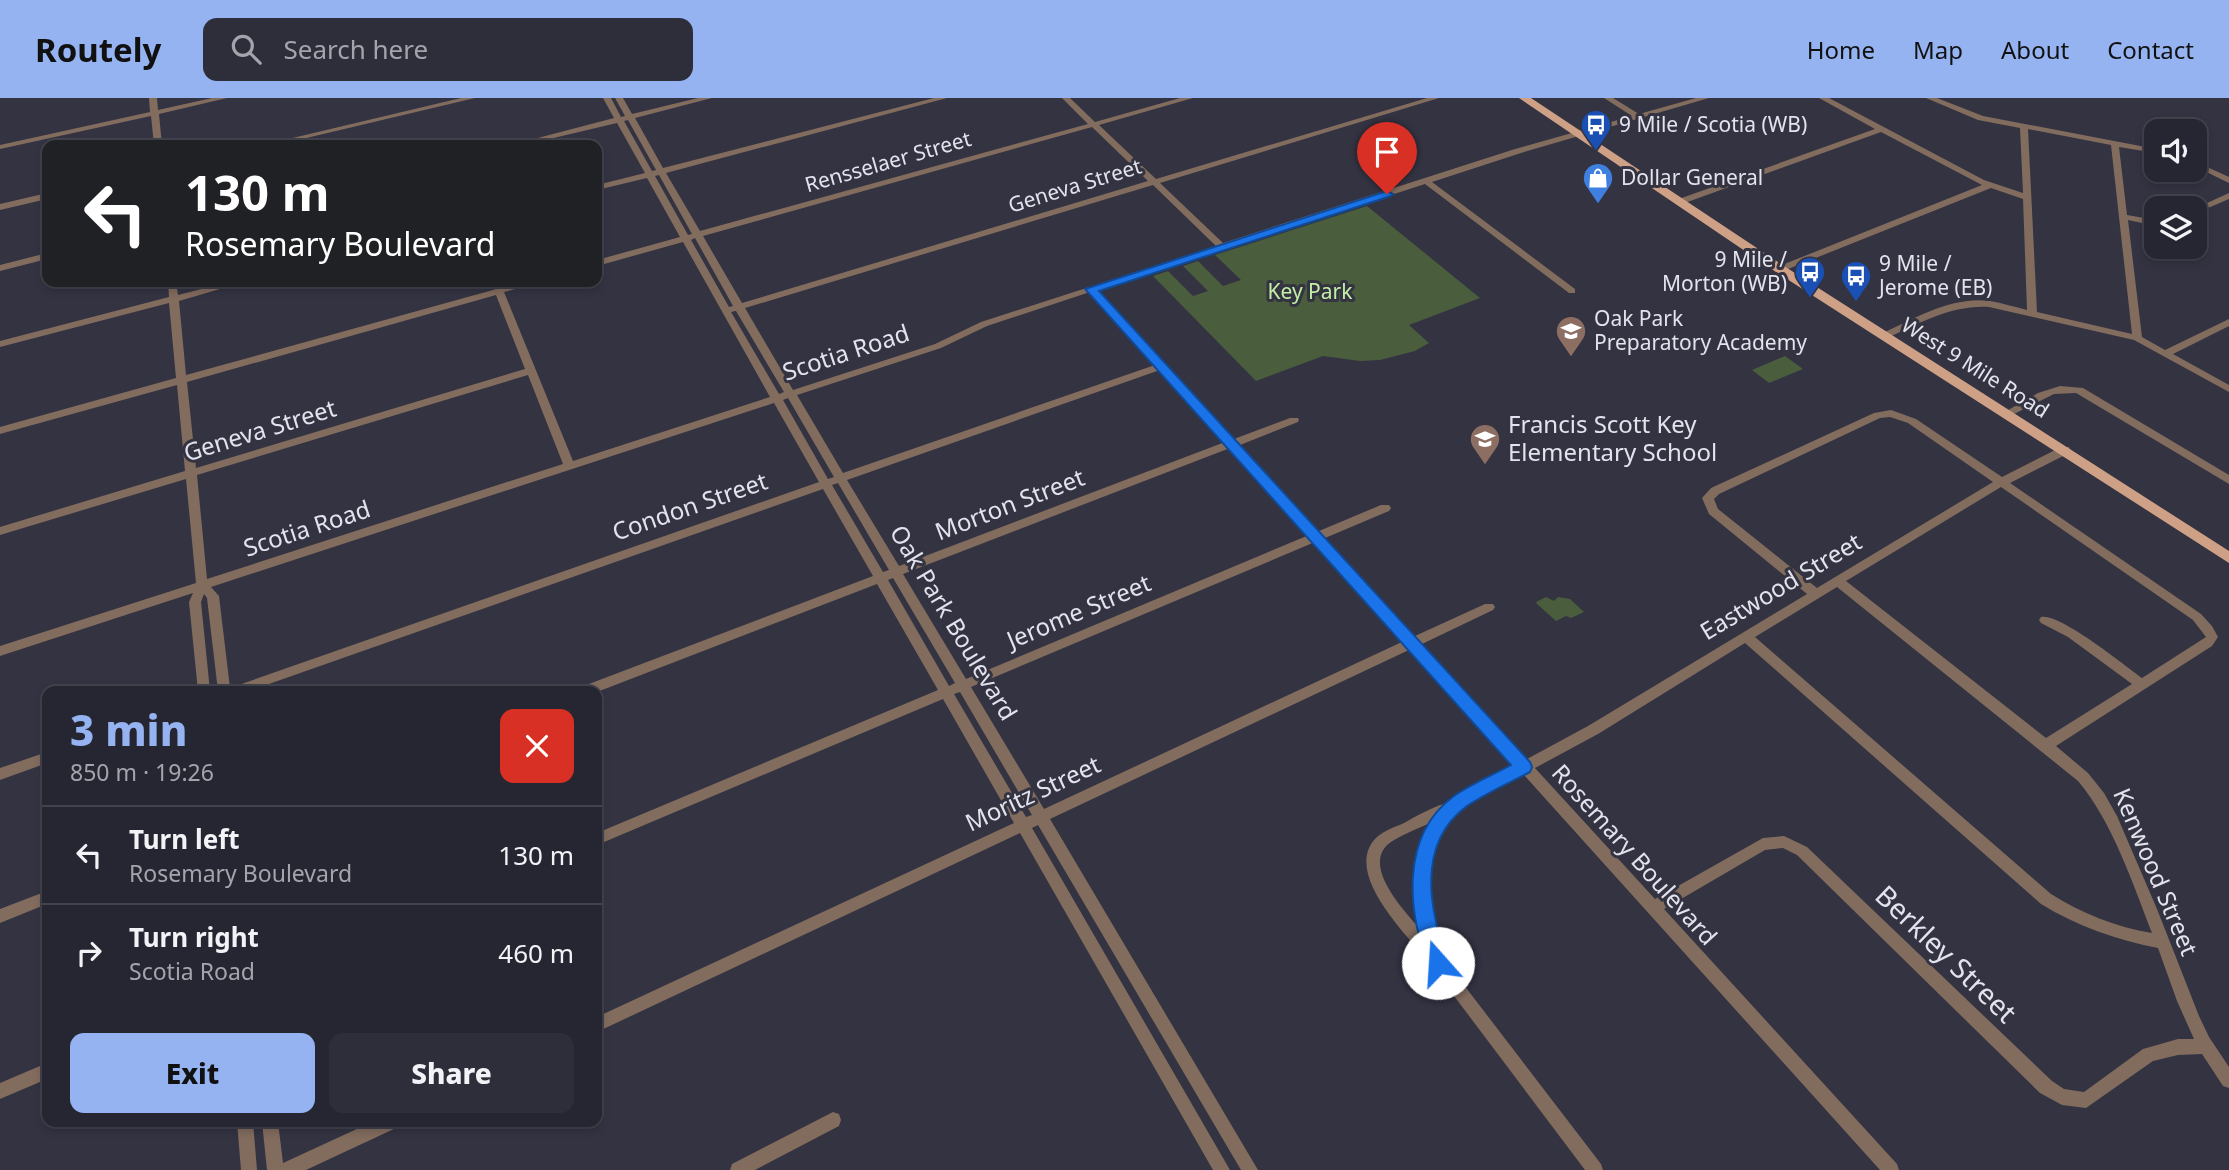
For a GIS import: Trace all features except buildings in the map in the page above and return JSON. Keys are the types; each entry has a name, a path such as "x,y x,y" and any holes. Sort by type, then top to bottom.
{"main road":[{"name":"West 9 Mile Road","path":"1524,98 1780,269 2008,413 2229,558"}],"street":[{"path":"153,98 157,140"},
{"path":"0,147 223,98"},
{"path":"289,140 471,98"},
{"name":"Oak Park Boulevard","path":"607,98 726,311 1222,1170"},
{"name":"Oak Park Boulevard","path":"619,98 790,394 1251,1170"},
{"path":"536,140 708,98"},
{"path":"602,187 943,98"},
{"path":"1066,98 1222,247"},
{"name":"Rensselaer Street","path":"602,262 1189,98"},
{"name":"Geneva Street","path":"726,311 1435,98"},
{"path":"1608,98 1638,117"},
{"name":"Scotia Road","path":"0,651 938,346 991,322 1091,289 1426,181 1705,98"},
{"path":"1824,98 1988,186 2026,197"},
{"path":"1930,98 1969,115 2144,149"},
{"path":"2025,127 2032,314"},
{"path":"1679,202 1881,129"},
{"path":"2115,144 2137,338"},
{"path":"2207,169 2229,180"},
{"path":"1426,181 1572,291"},
{"path":"1780,269 1988,186"},
{"path":"2207,206 2229,196"},
{"path":"0,207 42,197"},
{"path":"2124,217 2144,221"},
{"path":"0,268 42,258"},
{"path":"173,287 202,585 195,602 203,686"},
{"path":"0,344 220,287"},
{"path":"0,431 513,287"},
{"name":"Rosemary Boulevard","path":"1091,289 1891,1170"},
{"path":"499,291 569,465"},
{"path":"1884,336 1954,305 1989,304 2137,338 2229,389"},
{"path":"2166,353 2229,322"},
{"name":"Condon Street","path":"249,686 1161,366"},
{"name":"Geneva Street","path":"0,531 531,370"},
{"path":"2008,413 2053,390 2079,390 2229,480"},
{"path":"1816,594 1713,511 1708,498 1715,491 1878,415 1891,413 1912,421 2197,617 2208,629 2211,637 2208,643 2045,746"},
{"name":"Morton Street","path":"598,686 1294,420"},
{"name":"Eastwood Street","path":"1523,767 1593,730 2001,483 2065,450"},
{"name":"Jerome Street","path":"602,837 1385,508"},
{"name":"Kenwood Street","path":"1838,580 2085,778 2108,808 2186,1006 2229,1080"},
{"path":"202,585 213,596 223,686"},
{"name":"Moritz Street","path":"602,1022 1489,607"},
{"path":"2045,620 2073,634 2141,684"},
{"path":"1746,637 2046,899 2094,925 2125,935 2163,942"},
{"path":"0,774 42,760"},
{"path":"1523,767 1386,838 1378,845 1372,857 1374,876 1386,896 1595,1170"},
{"path":"1438,963 1420,890 1423,862 1432,837 1443,819 1460,802"},
{"name":"Berkley Street","path":"1652,908 1763,844 1784,842 1802,851 2046,1087 2062,1097 2086,1100 2149,1054 2178,1047 2207,1046"},
{"path":"0,916 42,899"},
{"path":"0,1091 42,1073"},
{"path":"738,1170 833,1119"},
{"path":"246,1127 250,1170"},
{"path":"271,1127 275,1170"},
{"path":"287,1170 379,1127"}],"green space":[{"name":"Key Park","path":"1367,206 1480,298 1409,325 1429,343 1415,351 1380,360 1360,361 1323,356 1256,381 1153,276 1168,271 1193,296 1208,291 1183,266 1198,261 1223,286 1241,280 1215,255"},
{"path":"1785,356 1803,369 1769,383 1752,370"},
{"path":"1546,597 1554,601 1558,597 1570,599 1584,612 1556,621 1536,602"}],"place":[{"name":"9 Mile / Scotia (WB)","path":"1596,152"},
{"name":"Dollar General","path":"1598,205"},
{"name":"9 Mile / Morton (WB)","path":"1810,299"},
{"name":"9 Mile / Jerome (EB)","path":"1856,303"},
{"name":"Oak Park Preparatory Academy","path":"1571,358"},
{"name":"Francis Scott Key Elementary School","path":"1485,466"}],"route":[{"path":"1387,194 1091,289 1523,767 1460,802 1443,819 1432,837 1423,862 1420,890 1425,926 1438,963"}]}
